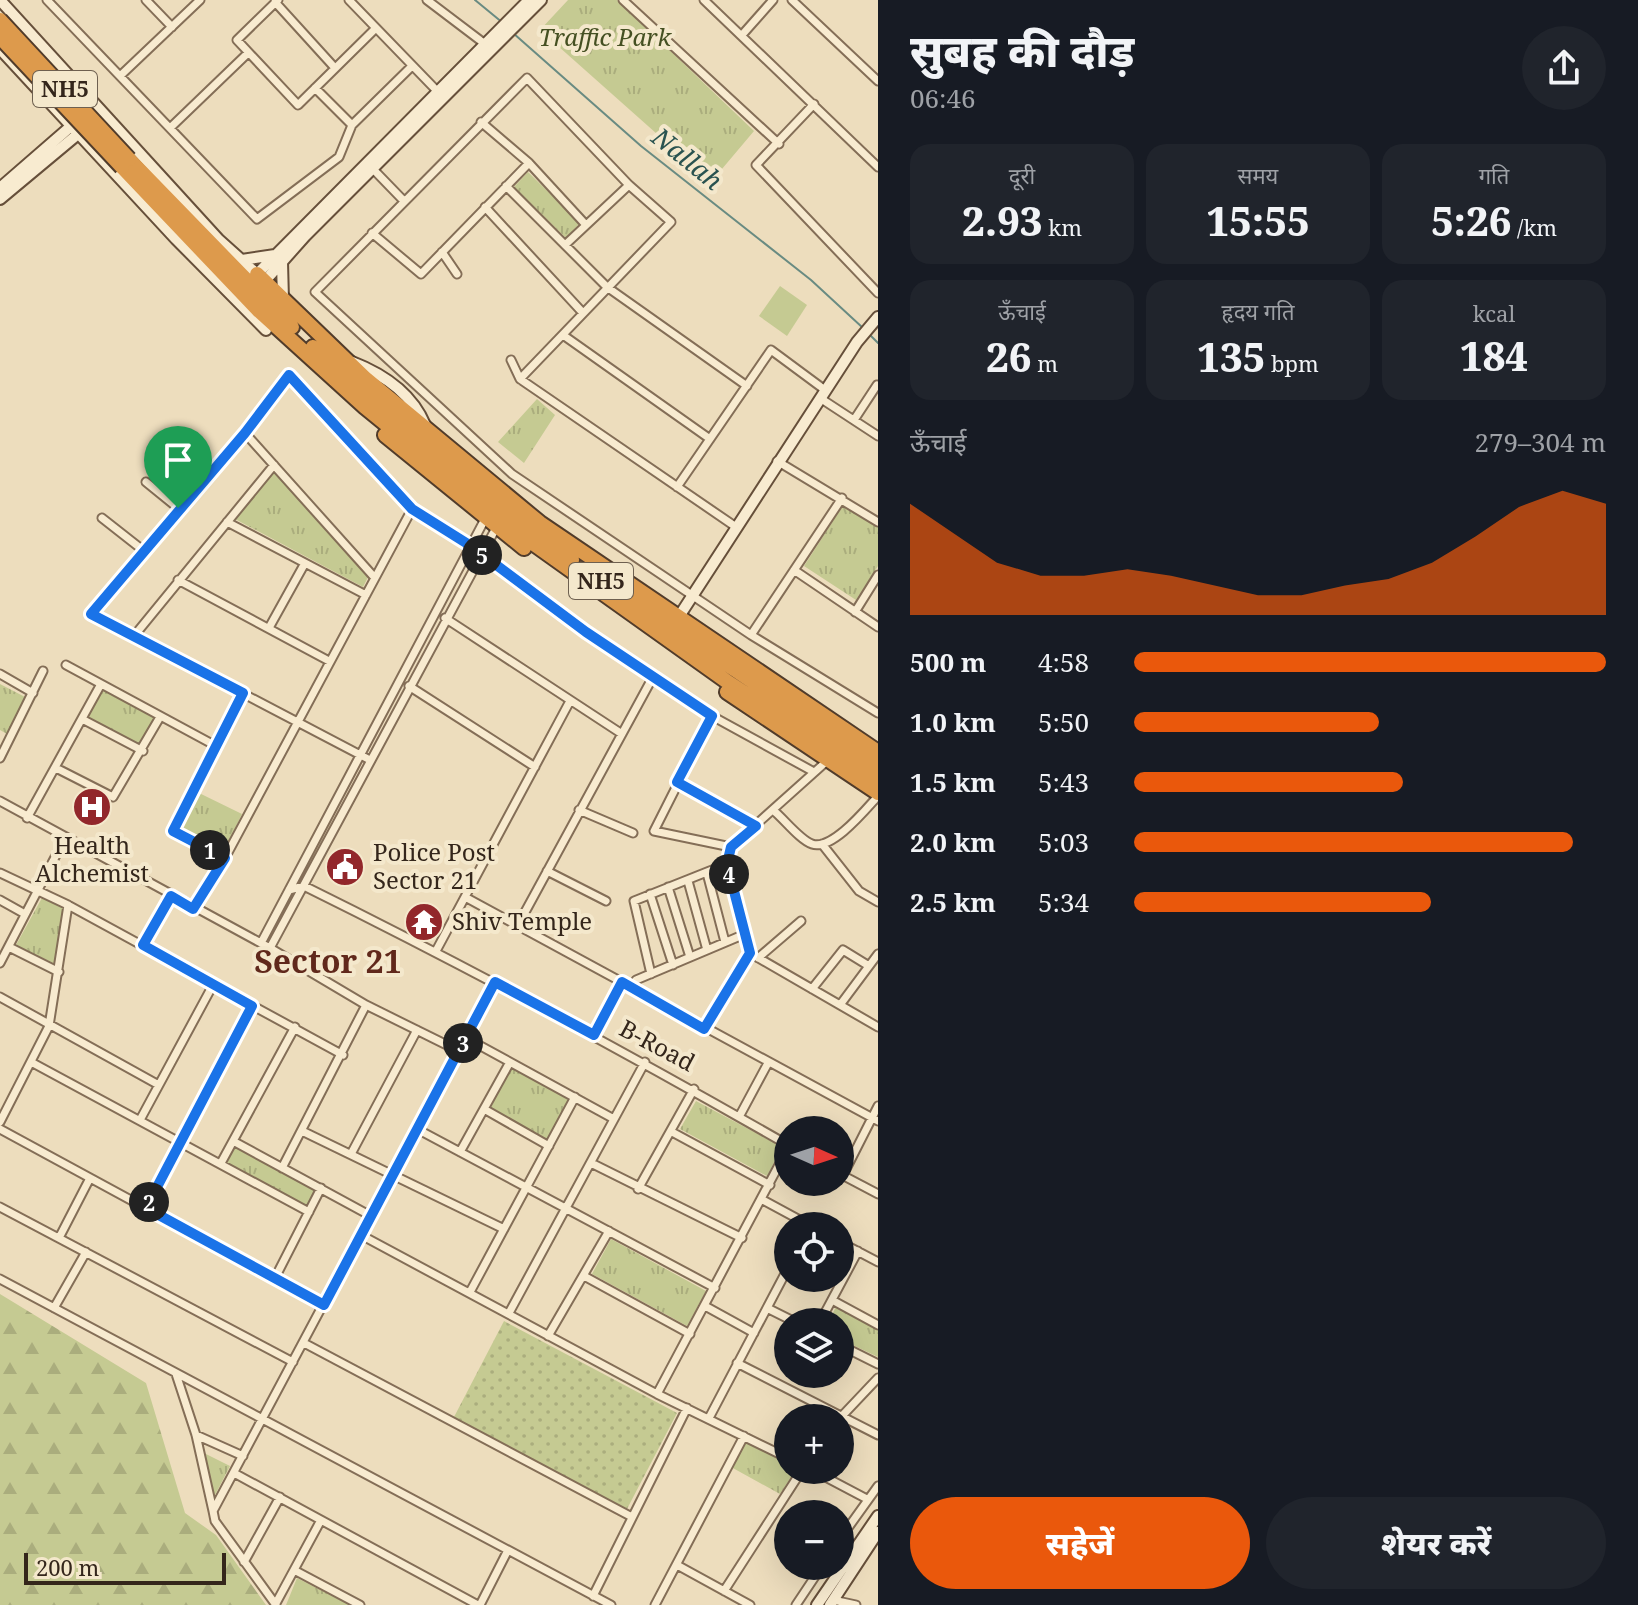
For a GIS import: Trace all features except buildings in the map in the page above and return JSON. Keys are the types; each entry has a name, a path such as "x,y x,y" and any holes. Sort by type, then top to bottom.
{"highway":[{"name":"NH5","path":"0,20 126,163 147,200 258,310 365,407 527,539 710,661 878,765"},
{"name":"NH5","path":"0,37 258,295 347,366 529,528 878,779"},
{"path":"261,278 347,366"},
{"path":"258,310 266,330 491,524 710,661 878,752"},
{"path":"423,433 540,523 678,618 710,661 827,761 878,794"}],"street":[{"path":"0,0 261,278 498,37 541,0"},
{"path":"47,0 257,219 339,157 352,125 412,66"},
{"path":"146,0 172,27"},
{"path":"120,76 200,0"},
{"path":"349,0 441,96"},
{"path":"427,0 485,44"},
{"path":"524,12 529,0"},
{"path":"623,0 779,144"},
{"path":"704,0 878,167"},
{"path":"742,35 773,0"},
{"path":"792,0 877,78"},
{"path":"335,68 276,1 237,40 298,105 376,28"},
{"path":"441,96 485,44 498,37"},
{"path":"0,49 93,148 147,200 266,330"},
{"path":"170,128 248,53"},
{"path":"520,379 671,222 629,185 527,78 315,292 512,474 751,635 878,713"},
{"path":"315,88 352,125"},
{"path":"814,104 756,165 878,293"},
{"path":"0,188 100,107"},
{"path":"57,109 61,140"},
{"path":"481,122 529,163 586,225"},
{"path":"61,140 93,148"},
{"path":"0,199 61,140"},
{"path":"372,233 421,274 529,163"},
{"path":"371,167 403,200"},
{"path":"565,245 629,185"},
{"path":"506,186 607,287 747,386"},
{"path":"485,207 583,313"},
{"path":"442,252 457,274"},
{"path":"242,260 279,258"},
{"path":"279,258 283,301"},
{"path":"678,618 777,461 857,342 878,317"},
{"path":"563,335 710,439"},
{"path":"677,487 771,350 854,420 878,436"},
{"path":"511,360 520,379 736,527"},
{"path":"347,366 376,371 416,405 423,433"},
{"path":"370,760 91,614 178,508 245,433 289,375 412,509 471,546 586,632 712,716 814,772"},
{"path":"854,420 877,385"},
{"path":"245,433 375,578"},
{"path":"777,461 878,522"},
{"path":"134,636 274,465"},
{"path":"146,482 178,508"},
{"path":"751,635 842,498"},
{"path":"193,909 225,858 412,509"},
{"path":"102,518 144,551"},
{"path":"227,522 366,595"},
{"path":"261,943 471,546 491,524"},
{"path":"270,948 482,554 491,524"},
{"path":"270,626 305,563"},
{"path":"794,570 878,627"},
{"path":"855,612 878,575"},
{"path":"178,580 270,626 329,661"},
{"path":"438,609 622,734"},
{"path":"66,665 216,746"},
{"path":"0,758 43,671"},
{"path":"0,674 33,693"},
{"path":"518,925 654,675"},
{"path":"27,818 101,684"},
{"path":"409,686 535,767"},
{"path":"225,858 173,831 243,693"},
{"path":"436,951 570,701"},
{"path":"712,716 654,831 731,847"},
{"path":"56,768 113,797 143,751 160,717"},
{"path":"82,719 143,751"},
{"path":"0,736 10,741"},
{"path":"827,761 731,847 727,864 750,953 875,1025 878,1015"},
{"path":"677,782 756,826"},
{"path":"773,810 811,844 822,844 850,829 878,794"},
{"path":"0,802 193,909 261,943 366,1005 459,1051"},
{"path":"579,810 633,833"},
{"path":"0,963 65,838"},
{"path":"822,844 859,891 878,902"},
{"path":"651,974 634,901 727,864"},
{"path":"547,871 606,901"},
{"path":"0,873 68,905 343,1055"},
{"path":"707,873 725,942"},
{"path":"688,881 707,950"},
{"path":"289,890 304,886"},
{"name":"B-Road","path":"304,886 436,951 645,1062 774,1138"},
{"path":"668,887 690,957"},
{"path":"650,894 673,965"},
{"path":"143,945 171,896"},
{"path":"465,897 704,1029 876,1119"},
{"path":"0,900 25,914"},
{"path":"0,1122 49,1026 68,905"},
{"path":"758,958 801,921"},
{"path":"636,980 745,934"},
{"path":"812,989 843,950 869,966"},
{"path":"5,951 59,972"},
{"path":"704,1029 750,953"},
{"path":"840,1005 878,954"},
{"path":"213,1511 394,1177 495,982"},
{"path":"594,1035 622,982"},
{"path":"140,1120 214,983"},
{"path":"0,997 157,1084"},
{"path":"282,1168 343,1055 366,1005"},
{"path":"146,1208 252,1006"},
{"path":"221,1163 295,1027"},
{"path":"351,1154 417,1030"},
{"path":"466,1038 614,1119"},
{"path":"31,1062 309,1212"},
{"path":"460,1152 510,1062"},
{"path":"509,1313 645,1062"},
{"path":"739,1117 768,1063"},
{"path":"638,1189 694,1089"},
{"path":"470,1292 575,1097"},
{"path":"854,1154 876,1119 878,1106"},
{"path":"484,1109 549,1146"},
{"path":"0,1129 324,1305"},
{"path":"417,1129 715,1288"},
{"path":"302,1131 504,1229"},
{"path":"672,1132 770,1185"},
{"path":"233,1141 371,1216"},
{"path":"591,1163 742,1238"},
{"path":"657,1394 774,1176"},
{"path":"59,1238 90,1178"},
{"path":"854,1181 878,1194"},
{"path":"275,1278 321,1188"},
{"path":"763,1200 785,1212"},
{"path":"0,1207 293,1362"},
{"path":"548,1336 609,1231"},
{"path":"361,1235 657,1394 774,1451"},
{"path":"854,1249 878,1262"},
{"path":"828,1308 858,1251"},
{"path":"54,1308 86,1252"},
{"path":"584,1276 690,1334"},
{"path":"0,1279 611,1605"},
{"path":"709,1418 775,1292"},
{"path":"832,1300 878,1325"},
{"path":"705,1306 754,1333"},
{"path":"767,1308 774,1312"},
{"path":"304,1343 632,1517"},
{"path":"854,1352 878,1364"},
{"path":"737,1363 818,1404"},
{"path":"176,1374 196,1435 215,1521 276,1605 321,1520"},
{"path":"853,1404 878,1378"},
{"path":"593,1596 687,1408"},
{"path":"854,1422 878,1435"},
{"path":"196,1435 243,1456"},
{"path":"655,1605 744,1436"},
{"path":"234,1473 479,1605 507,1552"},
{"path":"724,1591 793,1484"},
{"path":"839,1484 867,1499"},
{"path":"854,1518 878,1486"},
{"path":"244,1562 280,1497"},
{"path":"831,1601 878,1516"},
{"path":"831,1601 878,1532"},
{"path":"677,1565 750,1605"},
{"path":"294,1570 360,1605"},
{"path":"796,1605 813,1580"},
{"path":"817,1605 831,1601 856,1605"}],"green space":[{"name":"Traffic Park","path":"568,0 617,0 754,131 711,182 540,30"},
{"path":"528,172 580,223 566,238 514,187"},
{"path":"780,286 807,305 787,336 759,316"},
{"path":"537,399 555,415 524,463 498,442"},
{"path":"275,471 368,577 363,587 235,519"},
{"path":"844,504 878,526 878,566 856,600 804,566"},
{"path":"0,684 25,697 7,734 0,730"},
{"path":"101,689 156,718 141,746 86,717"},
{"path":"197,792 242,814 225,849 180,827"},
{"path":"43,896 64,908 57,965 16,945"},
{"path":"511,1066 570,1100 547,1140 488,1107"},
{"path":"696,1101 774,1143 774,1162 767,1176 680,1129"},
{"path":"235,1145 316,1189 307,1206 226,1162"},
{"path":"611,1239 706,1291 687,1326 592,1274"},
{"path":"0,1294 146,1383 185,1513 216,1535 266,1605 0,1605"},
{"path":"854,1317 878,1330 878,1357 854,1346"},
{"path":"504,1321 677,1413 627,1509 454,1417"},
{"path":"746,1441 774,1454 774,1484 787,1484 780,1494 731,1467"},
{"path":"202,1452 230,1466 214,1497"},
{"path":"297,1578 350,1605 286,1605"}],"waterway":[{"name":"Nallah","path":"475,0 503,23"},
{"name":"Nallah","path":"513,33 641,146 811,280 863,328"},
{"name":"Nallah","path":"870,335 878,343"}],"place":[{"name":"Health Alchemist","path":"92,807"},
{"name":"Police Post Sector 21","path":"345,867"},
{"name":"Shiv Temple","path":"424,922"}],"district":[{"name":"Sector 21","path":"328,962"}],"route":[{"path":"289,375 412,509 471,546 586,632 712,716 677,782 756,826 731,847 727,864 750,953 704,1029 622,982 594,1035 495,982 324,1305 146,1208 252,1006 143,945 171,896 193,909 225,858 173,831 243,693 91,614 178,508 245,433 289,375"}]}
